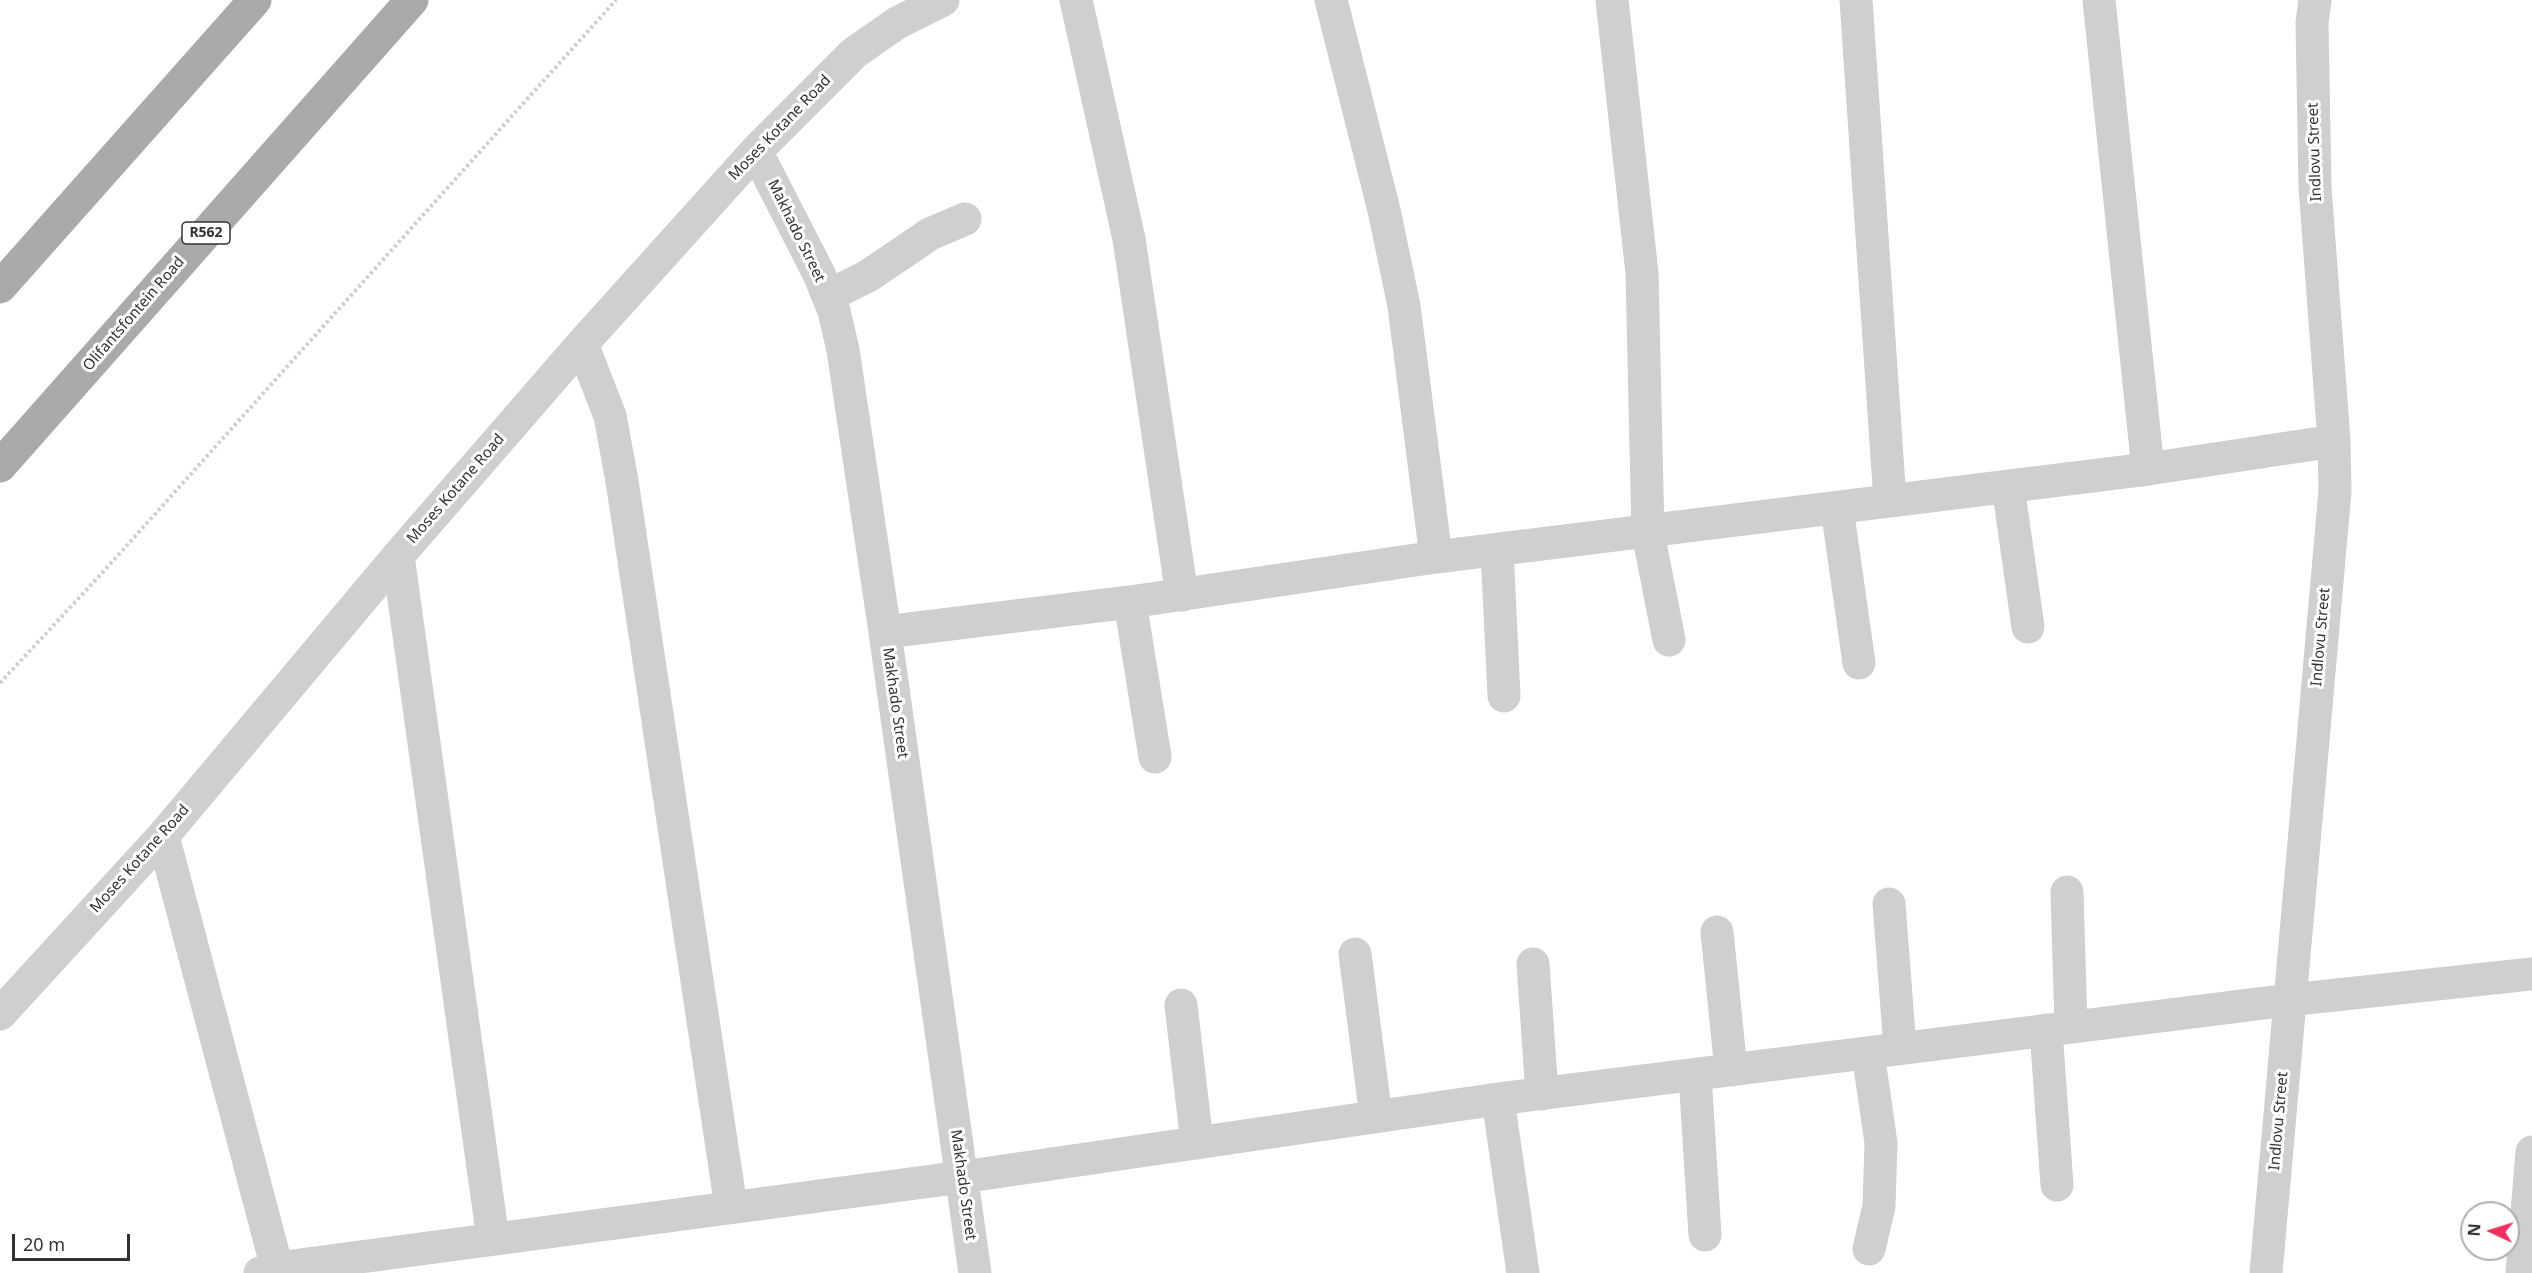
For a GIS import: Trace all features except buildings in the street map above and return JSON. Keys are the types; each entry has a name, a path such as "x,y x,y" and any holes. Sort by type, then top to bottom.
{"main road":[{"path":"0,287 255,0"},
{"name":"Olifantsfontein Road","path":"0,466 412,0"}],"street":[{"name":"Moses Kotane Road","path":"0,1014 163,836 398,556 582,344 756,151 854,53 897,23 907,8 943,0"},
{"path":"1076,0 1129,238 1182,595"},
{"path":"1331,0 1384,210 1404,306 1436,557"},
{"path":"1612,0 1642,273 1648,533 1669,640"},
{"path":"1856,0 1890,501"},
{"path":"2099,0 2148,469"},
{"name":"Indlovu Street","path":"2266,1273 2334,491 2334,441 2315,187 2312,23 2315,0"},
{"name":"Makhado Street","path":"756,151 819,274 828,296 843,350 975,1273"},
{"path":"828,296 868,276 930,234 965,219"},
{"path":"582,344 610,416 622,481 731,1207"},
{"path":"885,632 1182,595 1436,557 1648,533 2148,469 2334,441"},
{"path":"2008,486 2028,627"},
{"path":"1837,508 1859,663"},
{"path":"1497,550 1504,696"},
{"path":"398,556 493,1239"},
{"path":"1130,602 1155,757"},
{"path":"163,836 268,1271 424,1261 493,1239 962,1177 1498,1099 2289,1000 2532,974"},
{"path":"2057,1185 2058,1028 2067,892"},
{"path":"1889,904 1900,1048"},
{"path":"1717,932 1731,1070"},
{"path":"1355,954 1376,1117"},
{"path":"1533,964 1542,1094"},
{"path":"1181,1005 1197,1143"},
{"path":"1868,1053 1881,1143 1879,1206 1869,1249"},
{"path":"1695,1075 1705,1235"},
{"path":"1498,1099 1523,1273"},
{"path":"2522,1273 2532,1152"}],"path":[{"path":"0,683 111,563 616,0"}]}
